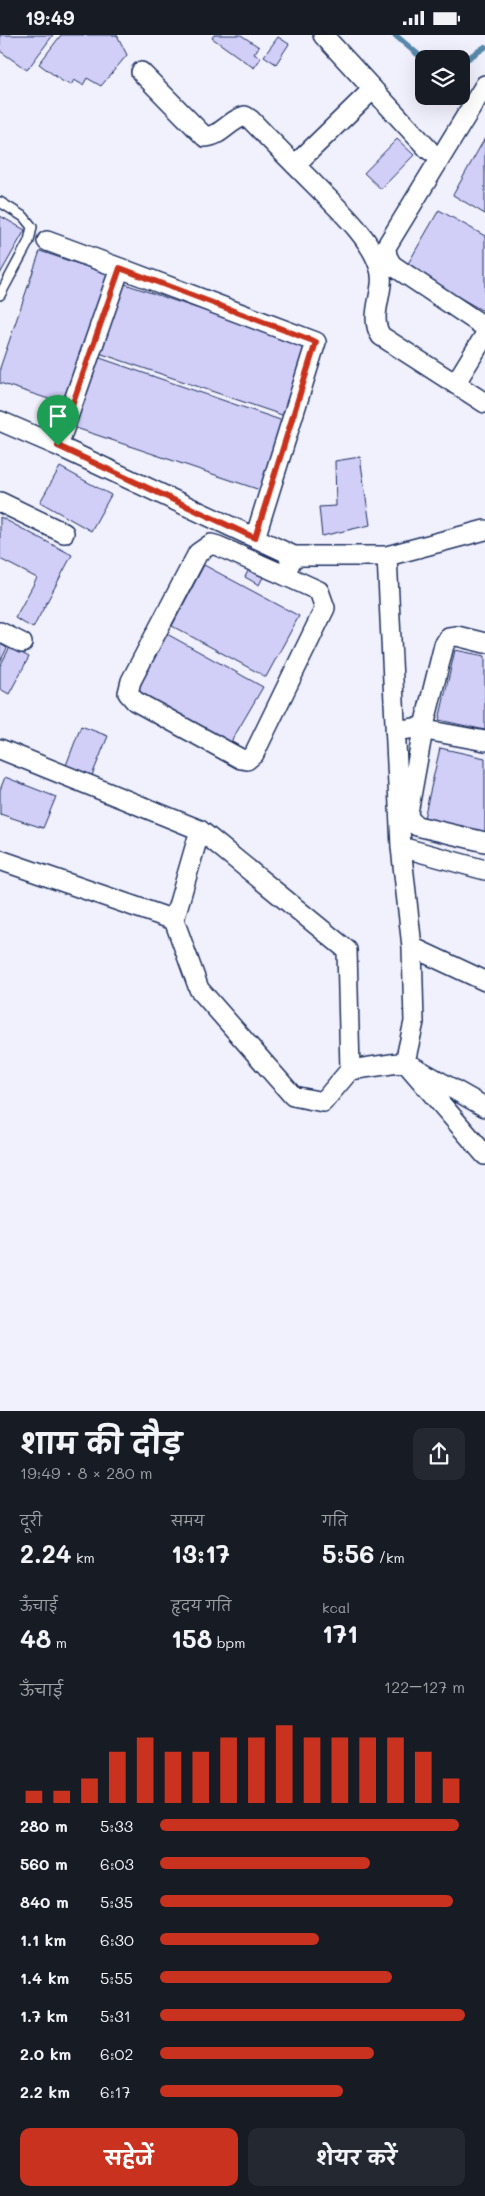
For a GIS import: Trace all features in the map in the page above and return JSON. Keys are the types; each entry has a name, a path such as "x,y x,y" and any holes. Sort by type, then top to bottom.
{"street":[{"path":"323,35 430,150"},
{"path":"141,72 205,137 214,137 238,118 245,116 338,208 370,247 380,268 375,319 376,328 381,336 485,403"},
{"path":"485,85 386,247 387,256 392,265 485,327"},
{"path":"295,165 373,89"},
{"path":"48,241 316,342 255,538"},
{"path":"58,446 120,268"},
{"path":"455,384 485,335"},
{"path":"0,421 58,446 294,557 387,556 485,530"},
{"path":"0,502 64,533"},
{"path":"211,544 218,546 284,575 319,591 325,608 254,754 247,760 241,759 135,701 128,693 131,681 203,548 211,544"},
{"path":"387,556 401,847 412,947 414,1022 405,1062"},
{"path":"284,575 294,557"},
{"path":"0,631 22,643"},
{"path":"485,643 449,637 444,645 423,730 408,813 410,820 417,826 485,842"},
{"path":"395,731 414,728 485,741"},
{"path":"0,749 200,830 347,950 350,1070"},
{"path":"200,830 174,920 199,989 294,1095 323,1102 350,1070 405,1062 485,1107"},
{"path":"401,847 485,870"},
{"path":"0,860 174,920"},
{"path":"412,947 485,981"},
{"path":"405,1062 485,1155"}],"lane":[{"path":"0,202 24,217 32,227 30,241 0,295"}],"building":[{"path":"0,35 53,35 27,70 0,51"},
{"path":"61,35 117,35 127,55 101,86 87,78 83,85 74,80 71,85 62,81 39,64"},
{"path":"214,35 241,35 259,47 254,54 261,58 254,68 212,38"},
{"path":"278,37 289,44 276,64 264,56"},
{"path":"485,138 485,214 453,195"},
{"path":"397,139 414,155 381,189 364,173"},
{"path":"439,210 485,236 485,312 406,267"},
{"path":"0,216 25,230 0,274"},
{"path":"40,251 108,274 64,404 0,383 0,368"},
{"path":"122,283 312,347 288,417 99,353"},
{"path":"97,357 286,422 263,491 73,427"},
{"path":"360,457 370,525 322,536 319,507 336,506 335,461"},
{"path":"60,467 111,495 91,531 40,502"},
{"path":"0,517 72,555 33,628 15,618 37,578 0,559"},
{"path":"204,565 299,616 266,677 172,626"},
{"path":"251,565 265,573 259,585 245,577"},
{"path":"167,634 263,687 228,747 136,694"},
{"path":"0,644 7,648 0,662"},
{"path":"10,647 29,657 9,694 0,689 0,666"},
{"path":"455,650 485,656 485,730 439,720"},
{"path":"81,726 108,736 91,778 65,768"},
{"path":"440,748 485,758 485,832 424,818"},
{"path":"5,777 56,797 43,828 0,814 0,790"}],"waterway":[{"path":"395,35 415,52"},
{"path":"470,57 485,47"}],"route":[{"path":"120,268 316,342 255,538 58,446 120,268"}]}
